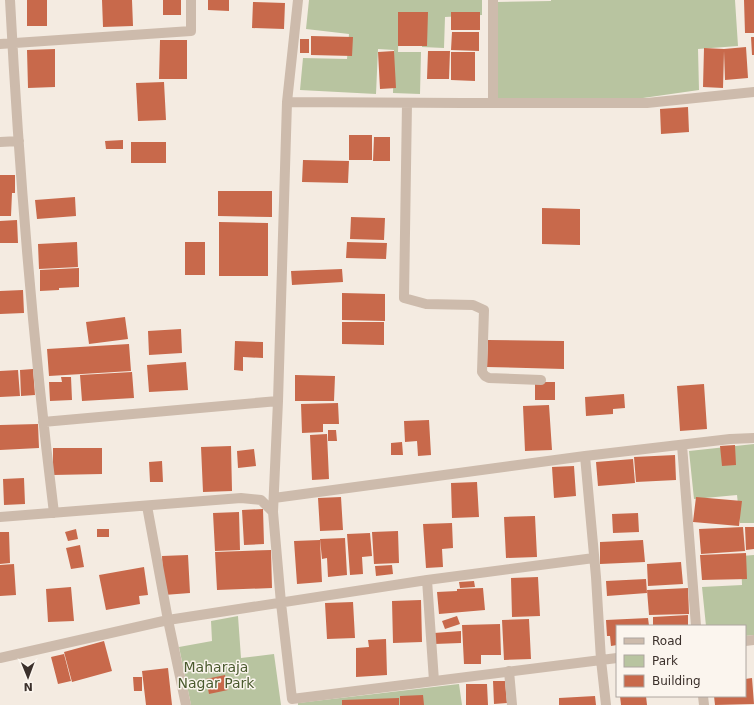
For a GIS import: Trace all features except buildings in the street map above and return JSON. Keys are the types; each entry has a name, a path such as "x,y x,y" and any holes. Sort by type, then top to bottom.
{"street":[{"path":"10,0 19,141 43,422 54,513"},
{"path":"0,44 191,31 191,0"},
{"path":"298,0 287,102 278,401 273,512 292,702 434,681 616,658"},
{"path":"492,103 493,0"},
{"path":"287,102 647,103 754,92"},
{"path":"408,103 404,298 426,304 472,306 484,310 482,372 485,376 489,378 540,380"},
{"path":"0,142 19,141"},
{"path":"43,422 278,401"},
{"path":"274,498 585,456 730,439 754,438"},
{"path":"682,445 696,625"},
{"path":"585,456 601,660 606,705"},
{"path":"0,518 241,498 261,500 273,512"},
{"path":"147,506 168,620 186,705"},
{"path":"0,658 168,620 426,580 594,558"},
{"path":"426,580 434,681"},
{"path":"509,671 512,705"}],"green space":[{"path":"309,0 482,0 482,15 445,17 444,48 422,47 422,12 399,12 398,52 421,52 420,94 393,93 394,50 378,49 376,94 300,90 303,58 347,59 349,34 306,29"},
{"path":"551,0 735,0 738,46 698,49 699,90 643,98 497,100 497,2"},
{"path":"754,444 754,523 740,523 737,495 694,499 689,451"},
{"path":"754,555 754,635 746,636 746,625 706,625 702,587 742,585 741,556"},
{"name":"Maharaja Nagar Park","path":"238,616 241,658 274,654 281,705 191,705 179,647 212,641 211,621"},
{"path":"459,684 462,705 298,705 298,703"}]}
